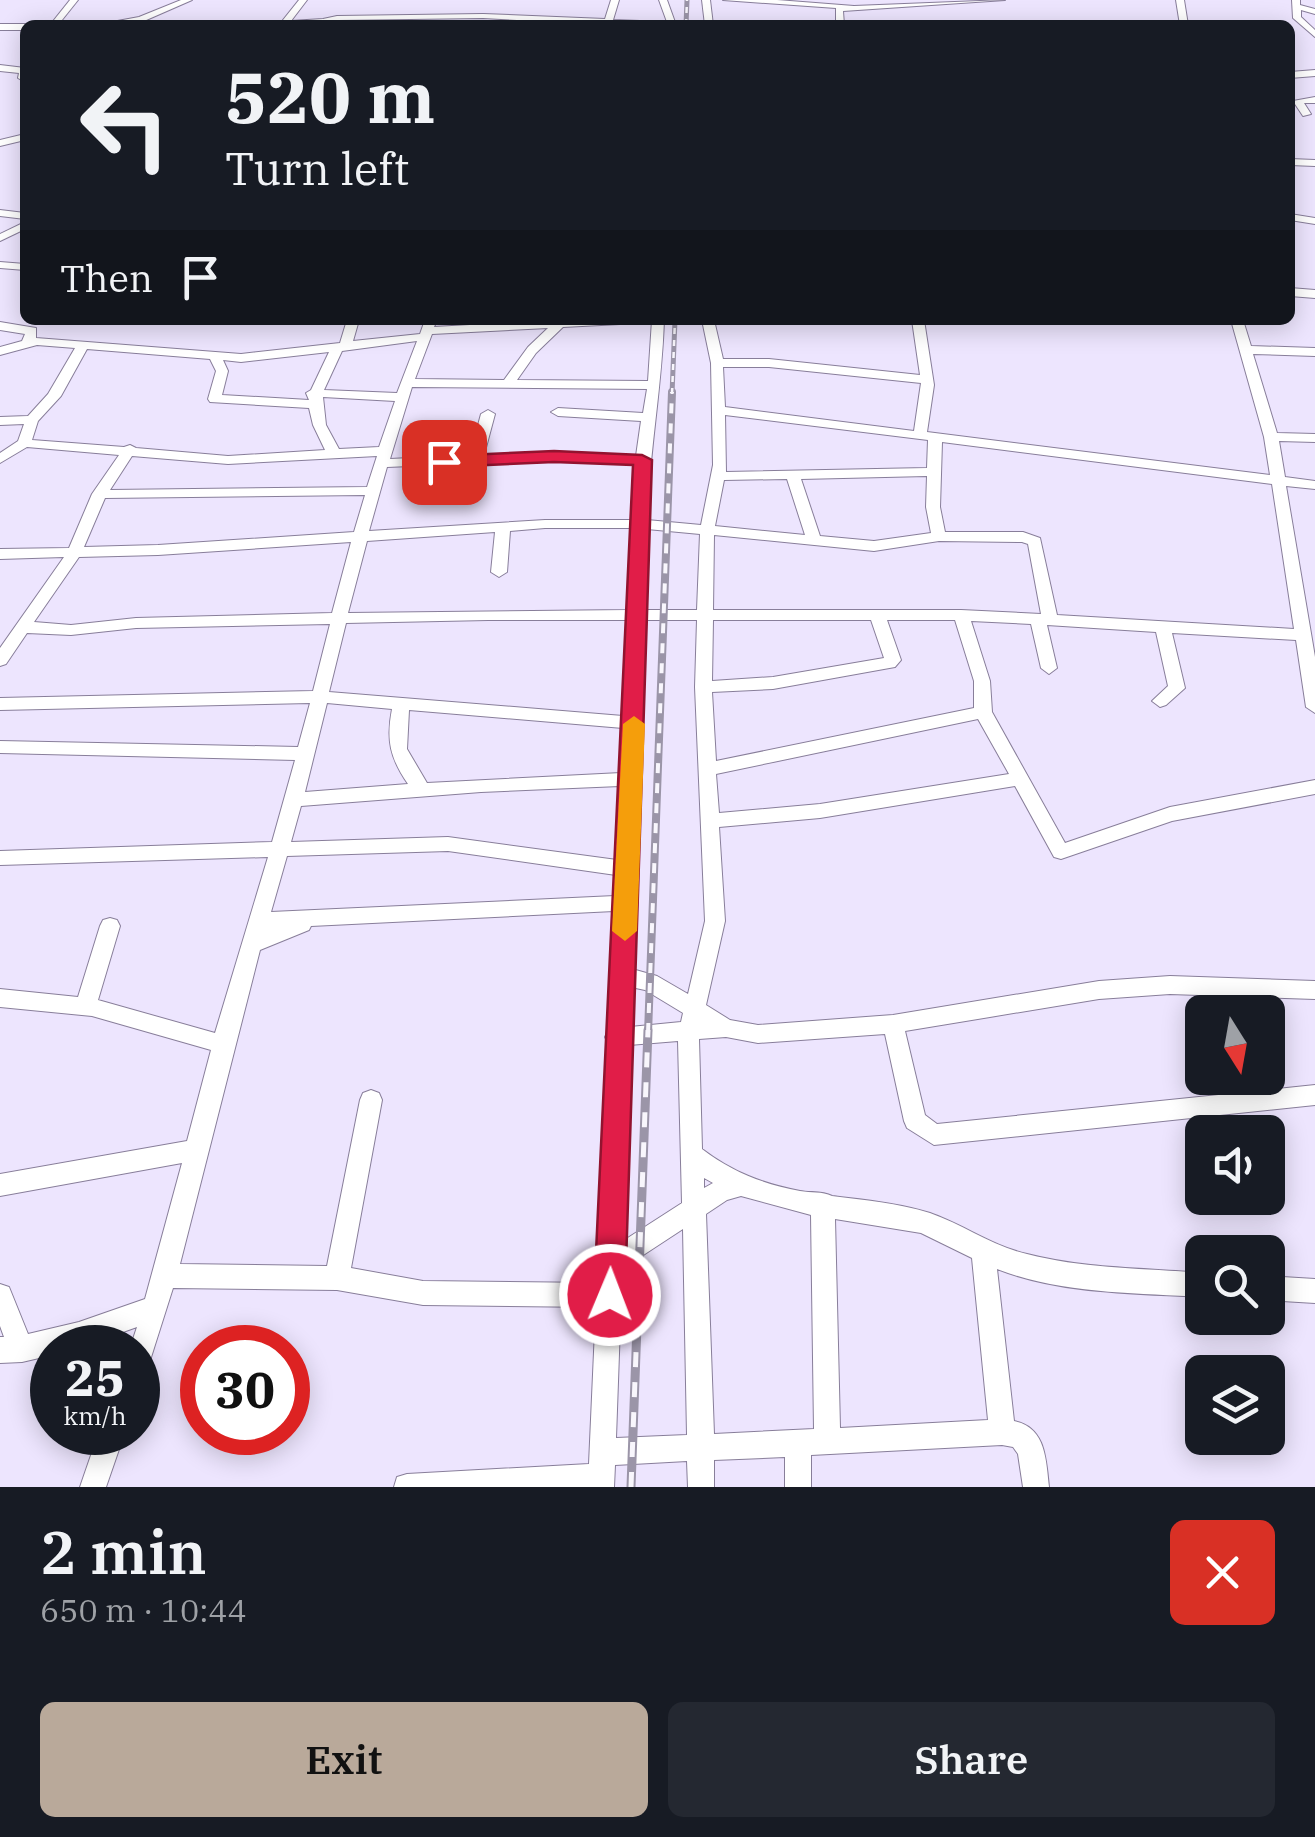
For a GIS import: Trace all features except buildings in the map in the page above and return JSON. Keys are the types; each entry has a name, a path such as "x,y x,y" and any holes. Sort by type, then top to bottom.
{"street":[{"path":"58,20 74,0"},
{"path":"142,20 188,0"},
{"path":"727,0 861,8"},
{"path":"839,20 837,10 1001,0"},
{"path":"494,17 496,2"},
{"path":"1296,3 1315,12"},
{"path":"1296,3 1298,18 1314,32"},
{"path":"544,20 551,4"},
{"path":"367,20 374,5"},
{"path":"101,20 107,10"},
{"path":"373,20 417,12 523,20"},
{"path":"1306,114 1298,102 1315,100"},
{"path":"335,455 321,432 314,398 352,325"},
{"path":"0,352 28,341 216,358 341,349 427,329 474,325"},
{"path":"508,384 528,354 558,325"},
{"path":"602,1472 616,1037 639,616 642,460 654,385 658,325"},
{"path":"701,1487 689,1032 716,921 704,686 708,531 718,476 717,363 709,325"},
{"path":"919,325 927,380 934,518 939,536"},
{"path":"1238,325 1271,438 1315,706"},
{"path":"0,326 32,330 28,341"},
{"path":"150,1325 223,1044 294,800 360,535 403,390 427,329"},
{"path":"24,444 32,420 54,396 82,346"},
{"path":"1246,350 1315,352"},
{"path":"216,358 222,371 215,399 314,398 508,384 654,385"},
{"path":"717,363 768,363 927,380"},
{"path":"718,410 1315,485"},
{"path":"558,412 648,417"},
{"path":"475,461 488,414"},
{"path":"0,421 32,420"},
{"path":"1271,438 1315,438"},
{"path":"0,459 24,444 130,449 228,460 335,455 475,461 554,456 642,460"},
{"path":"0,660 74,553 100,494 130,449"},
{"path":"718,476 934,472"},
{"path":"793,476 814,540"},
{"path":"100,494 374,491"},
{"path":"0,554 74,553 504,526 642,524 887,546 939,536 1035,541 1049,668"},
{"path":"499,572 504,526"},
{"path":"1294,588 1315,590"},
{"path":"22,627 72,630 136,623 337,618 962,615 1304,635"},
{"path":"962,615 982,681 984,712 1066,854 1170,814 1315,786"},
{"path":"704,686 773,683 890,663 893,660 878,618"},
{"path":"1160,701 1177,688 1162,626"},
{"path":"0,704 320,697 634,723"},
{"path":"402,703 394,741 398,757 422,789"},
{"path":"706,770 984,712"},
{"path":"0,747 306,754"},
{"path":"294,800 629,779"},
{"path":"708,821 820,811 1020,779"},
{"path":"0,858 448,844 501,848 538,860 627,869"},
{"path":"261,920 626,903"},
{"path":"252,944 315,918"},
{"path":"86,1006 110,926"},
{"path":"622,976 650,982 726,1028"},
{"path":"616,1037 726,1028 784,1033 893,1024 1099,990 1170,985 1315,990"},
{"path":"0,998 86,1006 223,1044"},
{"path":"893,1024 916,1121 934,1135 1315,1094"},
{"path":"337,1278 372,1100"},
{"path":"0,1185 196,1150"},
{"path":"690,1153 736,1186 952,1231 1003,1260 1185,1283"},
{"path":"610,1263 722,1190 736,1186"},
{"path":"822,1203 827,1442"},
{"path":"982,1249 1002,1432"},
{"path":"166,1276 337,1278 423,1293 610,1295"},
{"path":"1285,1289 1315,1291"},
{"path":"0,1296 11,1350 156,1308"},
{"path":"406,1487 602,1472 700,1449 1002,1432 1021,1436 1031,1450 1036,1487"},
{"path":"798,1443 798,1487"},
{"path":"93,1487 104,1455"}],"railway":[{"path":"686,20 687,0"},
{"path":"672,394 675,325"},
{"path":"648,1033 672,392"},
{"path":"631,1487 648,1030"}],"slow traffic":[{"path":"625,931 634,724"}],"route":[{"path":"444,462 554,456 642,460 636,693 616,1037 610,1295"}]}
